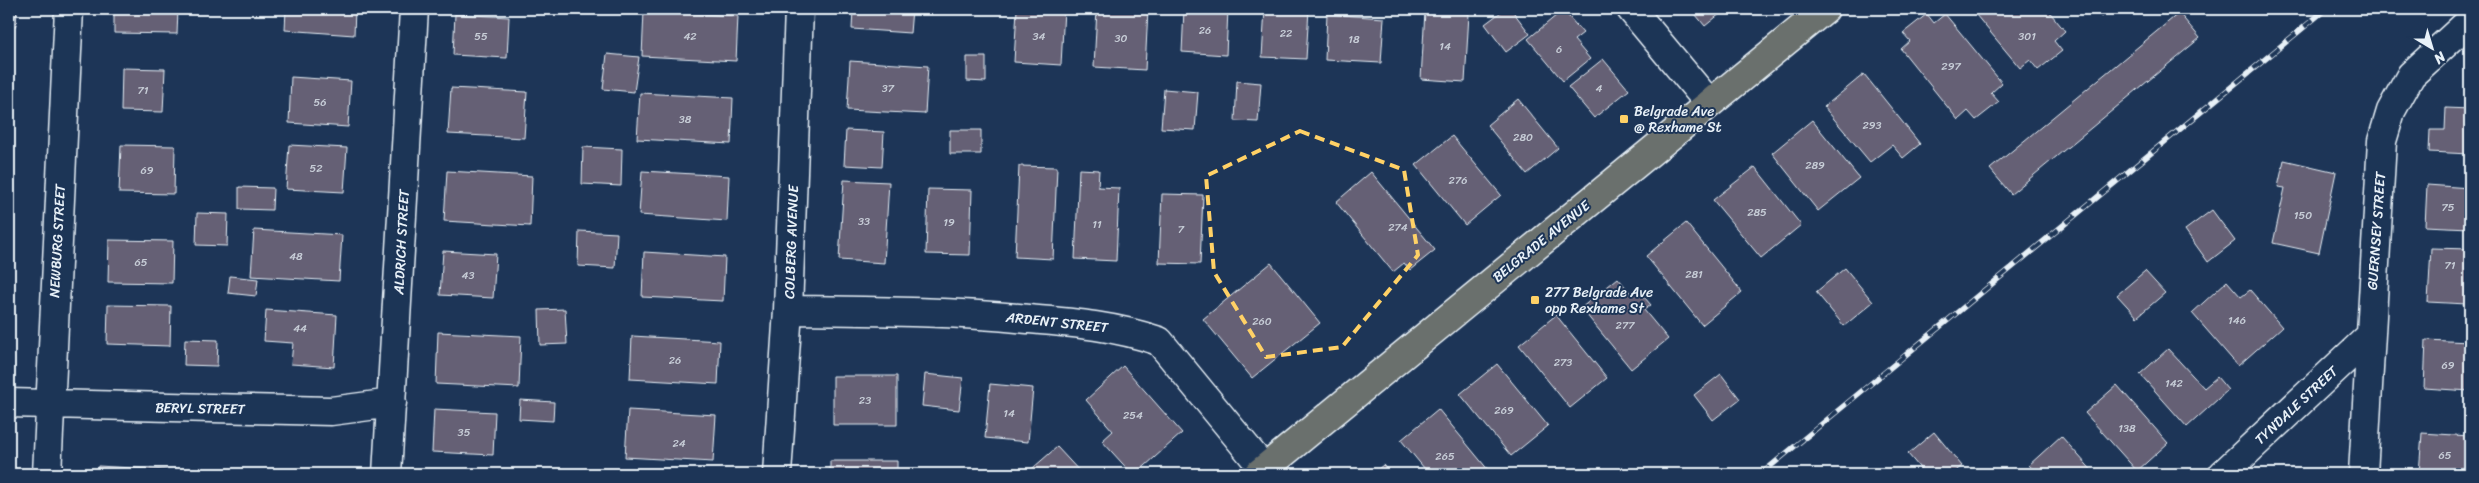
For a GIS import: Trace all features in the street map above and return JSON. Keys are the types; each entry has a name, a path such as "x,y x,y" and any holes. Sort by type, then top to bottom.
{"main road":[{"name":"BELGRADE AVENUE","path":"1261,472 1825,9"}],"street":[{"name":"NEWBURG STREET","path":"46,474 69,9"},
{"name":"ALDRICH STREET","path":"387,474 414,9"},
{"name":"COLBERG AVENUE","path":"777,474 788,310 799,9"},
{"path":"1631,9 1709,103"},
{"name":"GUERNSEY STREET","path":"2363,474 2382,141 2391,111 2411,75 2470,21"},
{"name":"ARDENT STREET","path":"788,310 956,312 1104,326 1144,336 1159,342 1261,472"},
{"name":"TYNDALE STREET","path":"2223,474 2370,336"},
{"name":"BERYL STREET","path":"9,403 331,411 392,403"}],"highlighted area":[{"path":"1300,131 1404,170 1418,255 1342,347 1266,357 1214,272 1206,176"}],"building":[{"path":"9,9 17,9 16,26 9,26"},
{"path":"131,9 178,9 177,34 114,33 114,12 131,13"},
{"path":"286,9 355,9 354,35 285,30"},
{"path":"853,9 912,9 910,33 852,29"},
{"path":"1017,9 1064,9 1061,65 1014,62"},
{"path":"1097,9 1148,9 1145,70 1094,67"},
{"path":"1184,9 1228,9 1226,55 1182,52"},
{"path":"1265,9 1309,9 1306,59 1262,57"},
{"path":"1505,9 1511,9 1530,34 1506,52 1485,24"},
{"path":"1691,9 1726,9 1705,26"},
{"path":"1971,9 2047,9 2065,31 2054,41 2062,51 2038,70 2030,60 2020,68"},
{"path":"2095,9 2112,9 2101,17"},
{"path":"1563,10 1583,33 1574,40 1590,59 1563,81 1528,39"},
{"path":"644,11 738,16 736,61 642,56"},
{"path":"1425,11 1469,14 1465,82 1421,79"},
{"path":"2179,13 2200,38 2011,194 1990,169"},
{"path":"455,14 509,17 507,58 453,55"},
{"path":"1327,14 1384,18 1381,63 1325,60"},
{"path":"1927,14 1934,23 1945,14 2002,83 1991,93 1999,102 1976,120 1968,111 1958,120 1901,49 1910,41 1903,33"},
{"path":"607,54 639,57 634,92 603,89"},
{"path":"967,57 986,57 986,82 967,81"},
{"path":"1603,59 1629,90 1594,118 1568,87"},
{"path":"850,61 928,66 925,114 847,110"},
{"path":"9,65 13,65 11,111 9,111"},
{"path":"122,68 165,69 163,112 121,111"},
{"path":"1864,74 1920,144 1903,158 1892,145 1870,162 1824,107"},
{"path":"291,77 351,81 348,127 289,123"},
{"path":"1237,81 1261,83 1258,122 1235,121"},
{"path":"451,88 527,92 524,138 448,134"},
{"path":"1164,89 1198,92 1195,130 1161,128"},
{"path":"640,93 733,98 731,144 637,139"},
{"path":"1518,99 1558,148 1527,174 1487,125"},
{"path":"2446,108 2470,109 2470,154 2429,152 2430,130 2445,130"},
{"path":"1812,120 1859,178 1818,211 1772,153"},
{"path":"846,130 884,132 882,167 844,165"},
{"path":"950,130 981,130 981,154 950,154"},
{"path":"1452,136 1501,195 1465,225 1416,165"},
{"path":"121,145 175,146 174,194 119,193"},
{"path":"289,145 347,148 344,192 286,189"},
{"path":"583,147 622,149 621,186 582,184"},
{"path":"2284,160 2336,172 2319,253 2273,243 2285,188 2278,187"},
{"path":"1019,166 1057,167 1053,259 1015,257"},
{"path":"1755,167 1801,225 1761,258 1713,200"},
{"path":"1079,169 1099,170 1098,187 1119,188 1116,261 1075,259"},
{"path":"447,171 532,176 530,226 444,221"},
{"path":"642,171 729,176 727,221 639,215"},
{"path":"1371,172 1435,250 1410,270 1404,263 1393,272 1336,202"},
{"path":"844,180 889,182 884,263 839,260"},
{"path":"2427,185 2470,188 2470,228 2425,226"},
{"path":"239,187 273,188 272,210 239,209"},
{"path":"928,189 972,190 970,255 926,254"},
{"path":"1162,194 1203,195 1200,264 1159,263"},
{"path":"2212,210 2235,241 2208,262 2185,230"},
{"path":"197,213 228,214 227,246 196,245"},
{"path":"1686,223 1742,292 1702,325 1646,256"},
{"path":"254,230 342,235 339,281 251,276"},
{"path":"579,231 617,233 615,268 578,266"},
{"path":"109,240 173,241 172,283 108,282"},
{"path":"2431,248 2470,249 2470,281 2468,281 2467,304 2428,302"},
{"path":"443,251 496,254 493,298 440,295"},
{"path":"644,252 725,257 723,301 642,297"},
{"path":"1271,263 1320,323 1252,378 1203,319"},
{"path":"1845,268 1873,302 1844,326 1816,292"},
{"path":"2145,271 2165,293 2137,317 2117,295"},
{"path":"230,276 258,279 256,296 228,293"},
{"path":"1618,278 1632,295 1638,290 1651,305 1644,310 1668,339 1631,369 1581,308"},
{"path":"2227,281 2241,297 2250,290 2282,327 2238,366 2192,313"},
{"path":"108,305 171,306 170,346 107,344"},
{"path":"565,309 567,344 540,345 539,310"},
{"path":"266,310 337,315 334,367 291,364 293,343 264,341"},
{"path":"1556,315 1607,378 1570,408 1519,345"},
{"path":"438,332 521,336 519,388 436,384"},
{"path":"632,336 720,341 718,384 630,379"},
{"path":"185,339 218,340 217,366 184,365"},
{"path":"2426,340 2470,342 2470,391 2424,388"},
{"path":"2168,349 2204,388 2217,377 2228,390 2187,427 2140,374"},
{"path":"1497,364 1548,426 1511,456 1460,394"},
{"path":"1123,366 1182,433 1136,474 1132,474 1102,441 1113,431 1086,400"},
{"path":"925,374 963,378 959,410 922,406"},
{"path":"1721,374 1740,399 1713,420 1694,395"},
{"path":"833,376 897,376 897,425 833,425"},
{"path":"990,384 1033,388 1028,442 985,438"},
{"path":"2117,385 2168,443 2137,471 2085,413"},
{"path":"520,400 554,402 553,421 519,419"},
{"path":"434,409 495,412 493,455 432,452"},
{"path":"1438,409 1489,471 1486,474 1429,474 1401,440"},
{"path":"628,410 716,415 713,462 625,457"},
{"path":"1934,432 1962,466 1952,474 1925,474 1908,454"},
{"path":"2422,433 2470,436 2470,474 2419,474"},
{"path":"2061,436 2095,474 2037,474 2029,465"},
{"path":"1057,447 1082,474 1026,474"},
{"path":"830,461 897,461 897,474 830,474"},
{"path":"1383,465 1391,474 1372,474"},
{"path":"98,466 184,471 184,474 97,474"}],"railway":[{"path":"1761,474 2326,9"}],"place":[{"name":"Belgrade Ave @ Rexhame St","path":"1624,119"},
{"name":"277 Belgrade Ave opp Rexhame St","path":"1535,300"}]}
